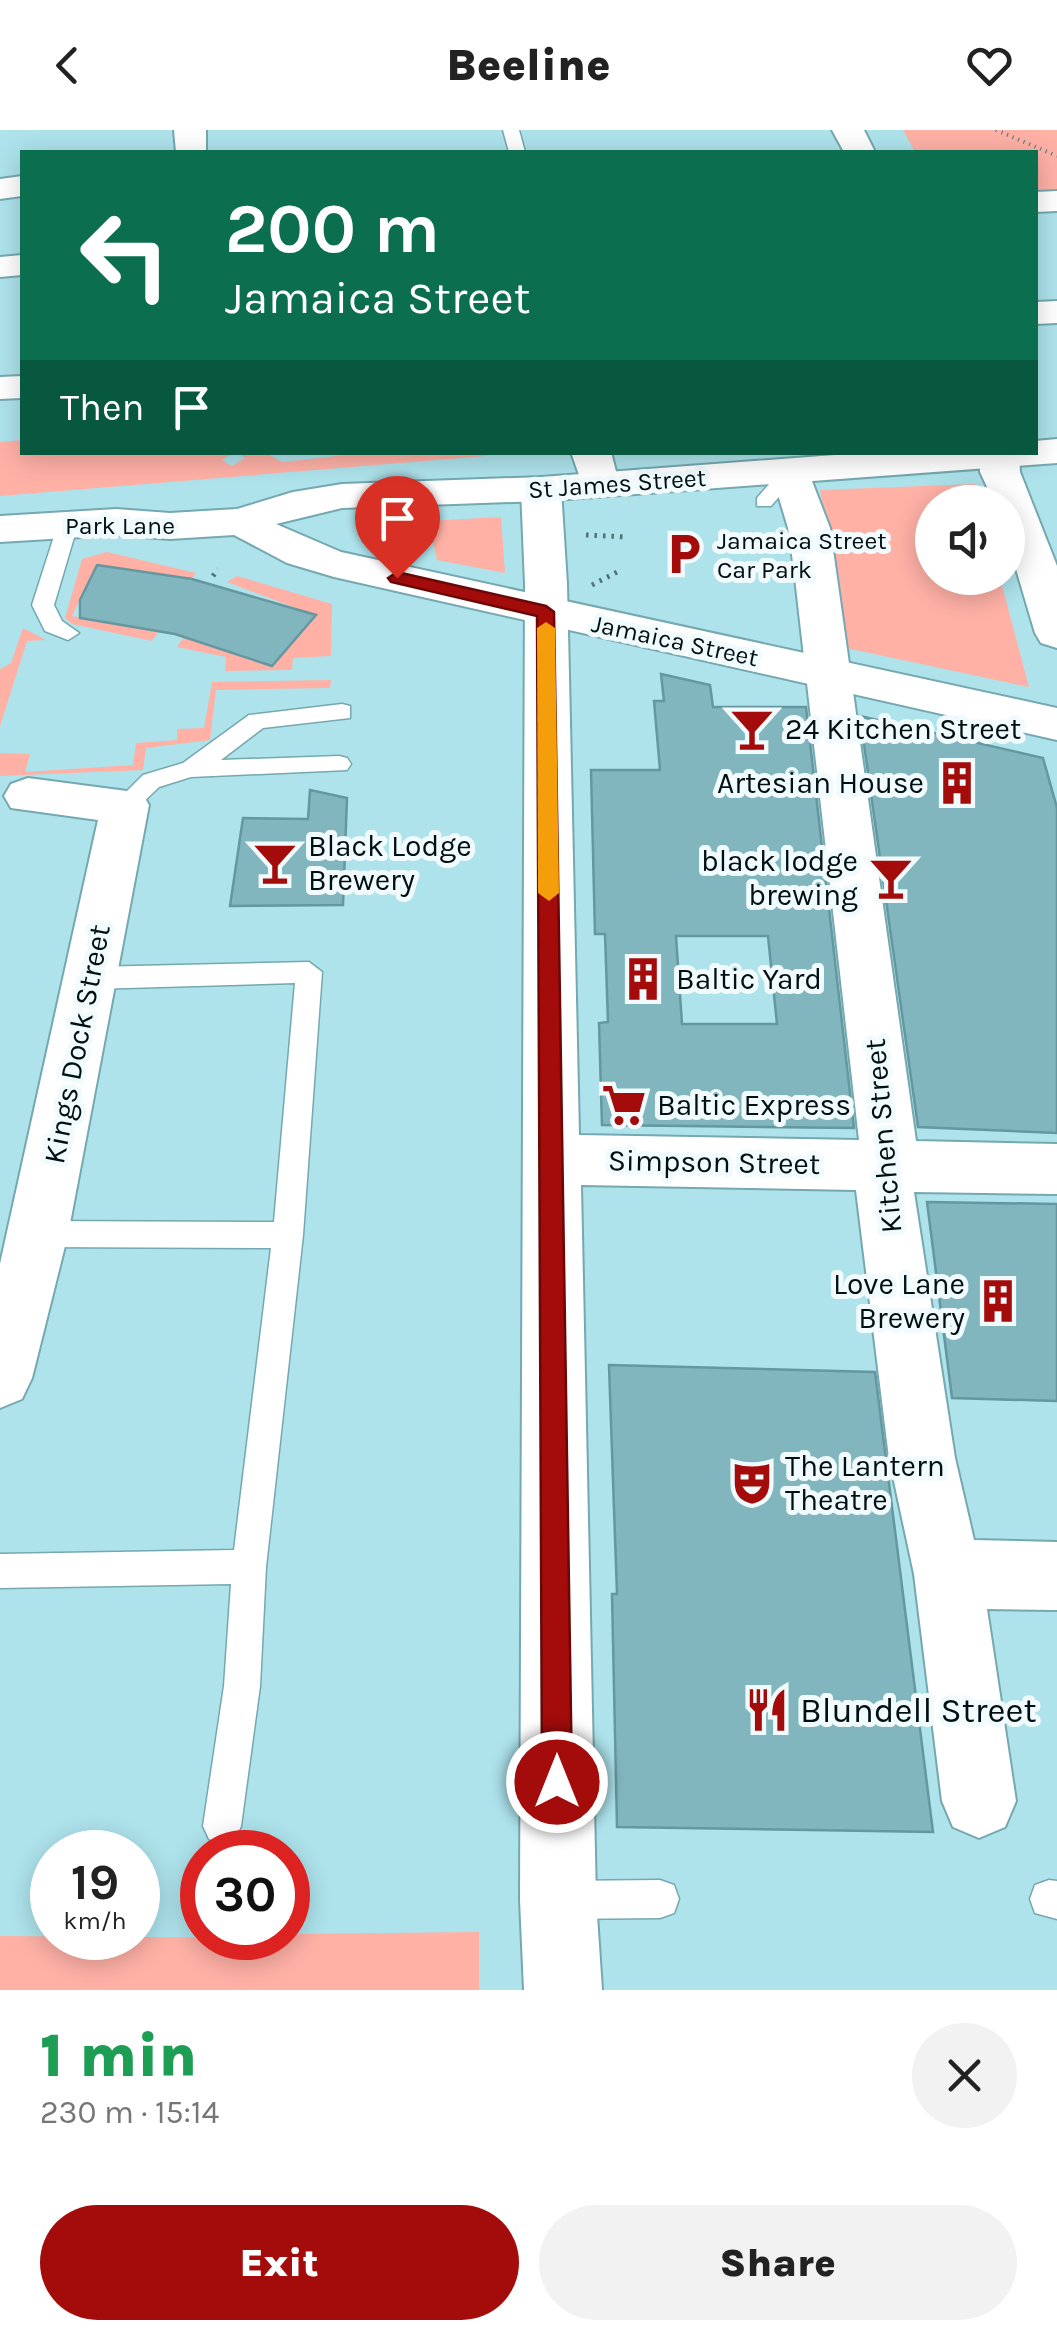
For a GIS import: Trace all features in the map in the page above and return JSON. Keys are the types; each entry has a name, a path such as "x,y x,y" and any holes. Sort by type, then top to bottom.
{"street":[{"name":"St James Street","path":"241,522 294,504 342,496 541,489 595,468 778,487 992,455"},
{"path":"999,455 1000,472 1018,512 1057,633"},
{"name":"Kitchen Street","path":"778,487 809,528 891,1165 885,1192 937,1458 948,1574 979,1801"},
{"path":"541,489 546,612 558,1900 563,1990"},
{"name":"Jamaica Street","path":"241,522 302,554 334,564 1057,724"},
{"name":"Park Lane","path":"0,529 68,524 241,522"},
{"path":"14,796 125,805"},
{"name":"Kings Dock Street","path":"0,1378 38,1234 125,805"},
{"name":"Simpson Street","path":"551,1160 1057,1169"},
{"path":"948,1574 1057,1576"},
{"path":"543,1990 558,1900"}],"lane":[{"path":"68,524 44,606 53,626 68,633"},
{"path":"191,769 257,721 342,712"},
{"path":"125,805 150,782 191,769 339,764"},
{"path":"92,978 309,972 288,1235 249,1567 242,1686 222,1826"},
{"path":"38,1234 288,1235"},
{"path":"0,1571 249,1567"},
{"path":"558,1900 660,1899"}],"path":[{"path":"996,130 1057,156"},
{"path":"574,534 627,537"},
{"path":"213,576 218,569"}],"shaded area":[{"path":"903,130 1057,130 1057,195 1038,196 1038,150 914,150"},
{"path":"20,440 20,455 230,455 222,460 232,466 245,458 241,455 270,455 282,462 346,455 486,456 0,496 0,442"},
{"path":"915,486 915,595 1005,595 1029,687 846,648 820,490"},
{"path":"501,517 505,573 437,560 428,521"},
{"path":"107,552 196,573 190,581 96,566 72,616 159,631 152,641 72,624 65,618 82,559"},
{"path":"237,576 332,604 331,656 293,658 292,670 225,671 226,657 177,647 184,637 315,615 227,582"},
{"path":"23,628 46,640 27,641 0,726 0,669 11,663"},
{"path":"331,680 330,688 216,690 210,740 146,748 143,770 0,776 0,753 30,754 25,772 133,765 136,743 177,740 177,729 204,728 212,682"},
{"path":"479,1932 479,1990 0,1990 0,1936 30,1936 30,1960 160,1960 160,1937 180,1937 180,1960 310,1960 310,1934"}],"building":[{"path":"97,565 192,579 316,615 272,666 175,634 80,618 80,600"},
{"name":"Baltic Yard","path":"661,674 710,685 713,707 806,707 854,1128 602,1125 599,1023 608,1022 605,934 595,934 591,770 660,770 654,701 664,701","holes":["676,936 768,936 777,1024 682,1024"]},
{"path":"860,716 1043,758 1057,808 1057,1133 918,1127"},
{"path":"310,790 347,798 343,905 230,906 243,818 308,819"},
{"name":"Love Lane Brewery","path":"927,1202 1057,1204 1057,1401 952,1398"},
{"path":"609,1365 875,1372 933,1832 617,1827 612,1594 617,1594"}],"slow traffic":[{"path":"546,628 549,893"}],"place":[{"name":"Jamaica Street Car Park","path":"684,554"},
{"name":"24 Kitchen Street","path":"752,729"},
{"name":"Artesian House","path":"957,783"},
{"name":"Black Lodge Brewery","path":"275,863"},
{"name":"black lodge brewing","path":"891,878"},
{"name":"Baltic Yard","path":"643,979"},
{"name":"Baltic Express","path":"624,1105"},
{"name":"Love Lane Brewery","path":"998,1301"},
{"name":"The Lantern Theatre","path":"752,1483"},
{"name":"Blundell Street","path":"767,1710"}],"route":[{"path":"397,578 546,612 557,1782"}]}
